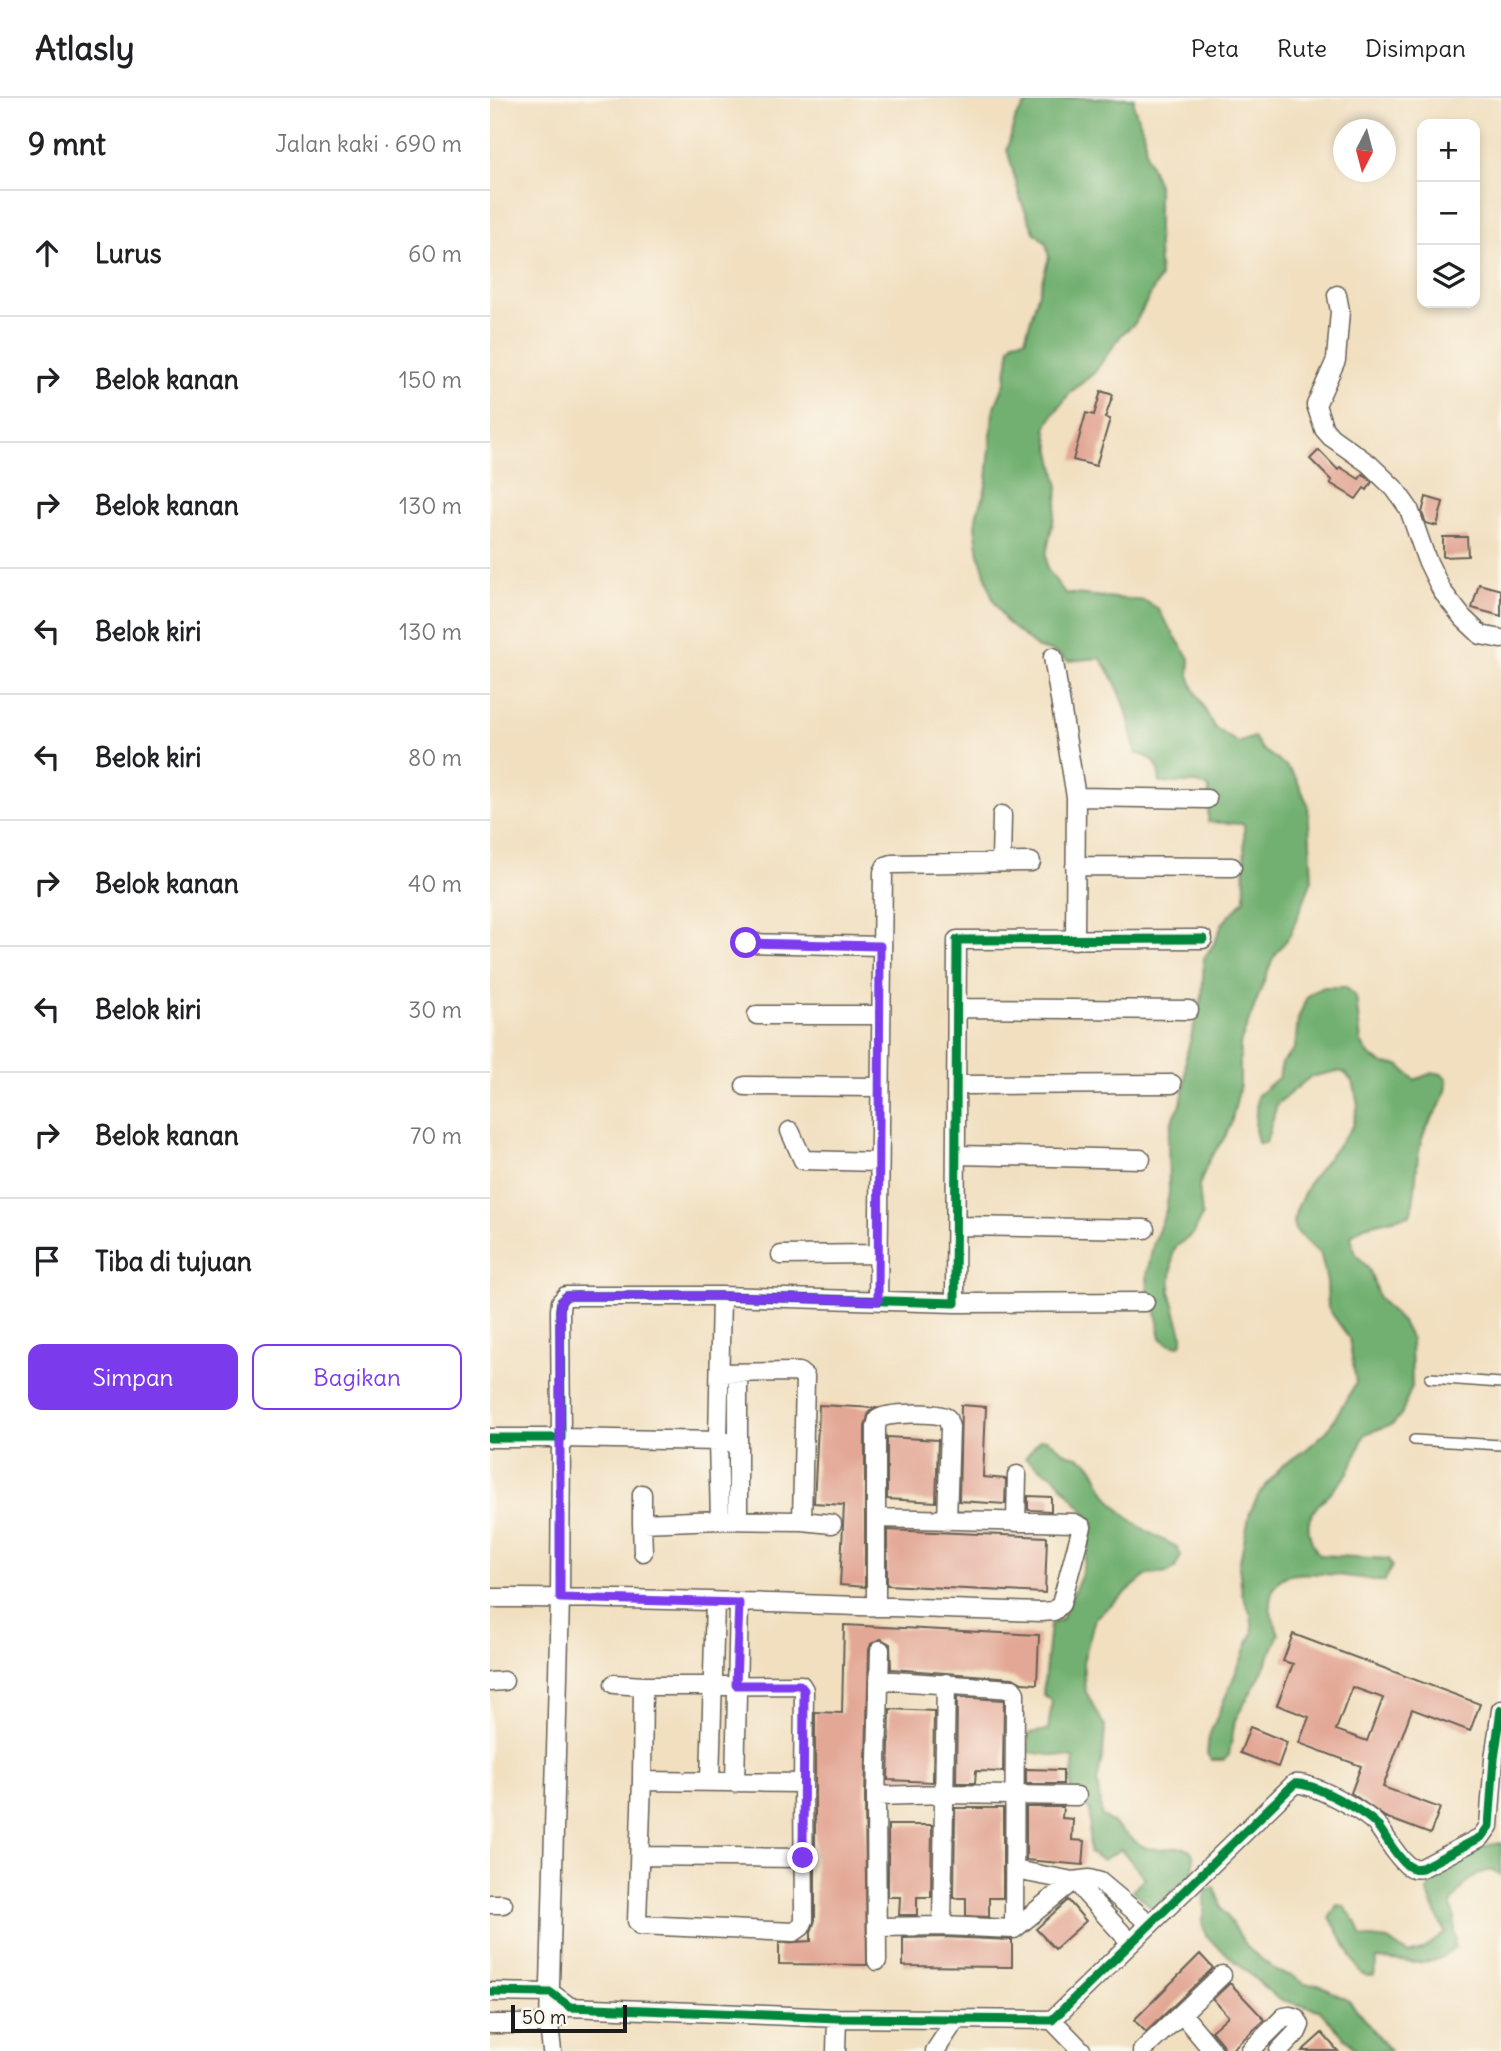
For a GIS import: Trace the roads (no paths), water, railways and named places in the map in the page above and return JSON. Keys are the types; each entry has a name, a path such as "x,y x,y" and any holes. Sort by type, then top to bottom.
{"street":[{"path":"1337,295 1340,311 1336,360 1316,405 1324,429 1369,464 1395,489 1409,509 1426,558 1442,591 1463,618 1481,635 1501,639"},
{"path":"1053,657 1076,797 1075,940"},
{"path":"1076,797 1207,799"},
{"path":"1001,862 1002,815"},
{"path":"878,1301 880,946 883,872 886,866 892,864 1031,862"},
{"path":"1075,866 1232,867"},
{"path":"955,1303 957,940 1203,939"},
{"path":"746,943 880,946"},
{"path":"957,1008 1189,1010"},
{"path":"757,1015 880,1015"},
{"path":"957,1085 1172,1084"},
{"path":"746,1086 879,1087"},
{"path":"790,1131 803,1160 878,1162"},
{"path":"957,1155 1140,1159"},
{"path":"956,1226 1145,1228"},
{"path":"781,1255 878,1254"},
{"path":"552,2051 549,2024 560,1598 561,1302 566,1296 721,1296 955,1303 1145,1302"},
{"path":"721,1296 737,1442 729,1520"},
{"path":"729,1373 799,1372 805,1377 802,1521"},
{"path":"729,1373 718,1441 729,1520"},
{"path":"876,1607 878,1419 887,1415 938,1415 947,1418 950,1427 947,1521"},
{"path":"490,1438 737,1442"},
{"path":"1016,1522 1017,1475"},
{"path":"642,1494 643,1552"},
{"path":"490,1598 1041,1612 1059,1608 1082,1527 1074,1523 876,1518"},
{"path":"642,1523 729,1520 832,1524"},
{"path":"710,1782 715,1602"},
{"path":"735,1783 739,1603"},
{"path":"877,1961 876,1796 880,1650"},
{"path":"878,1680 1008,1688 1014,1691 1014,1928"},
{"path":"942,1926 946,1683"},
{"path":"614,1684 800,1685 804,1690 804,1920 801,1927 794,1932 640,1925 637,1921 643,1686"},
{"path":"490,1992 551,1993 570,2007 837,2018 1052,2020 1294,1783 1299,1782 1349,1805 1375,1823 1406,1864 1414,1869 1422,1868 1481,1837 1489,1826 1501,1710"},
{"path":"642,1781 803,1783"},
{"path":"876,1796 945,1794 1077,1797"},
{"path":"640,1856 803,1858"},
{"path":"1015,1870 1100,1882 1150,1924"},
{"path":"878,1927 1014,1928 1077,1880"},
{"path":"1077,1880 1087,1895 1132,1943"},
{"path":"1142,2051 1223,1975"},
{"path":"490,2024 549,2024 570,2007"},
{"path":"1182,2014 1213,2051"},
{"path":"1250,2051 1284,2017 1296,2018 1300,2025 1297,2032 1279,2051"},
{"path":"836,2051 837,2018"},
{"path":"935,2051 956,2019"},
{"path":"1052,2020 1082,2051"}],"lane":[{"path":"1430,1378 1501,1383"},
{"path":"1414,1440 1501,1445"}]}
